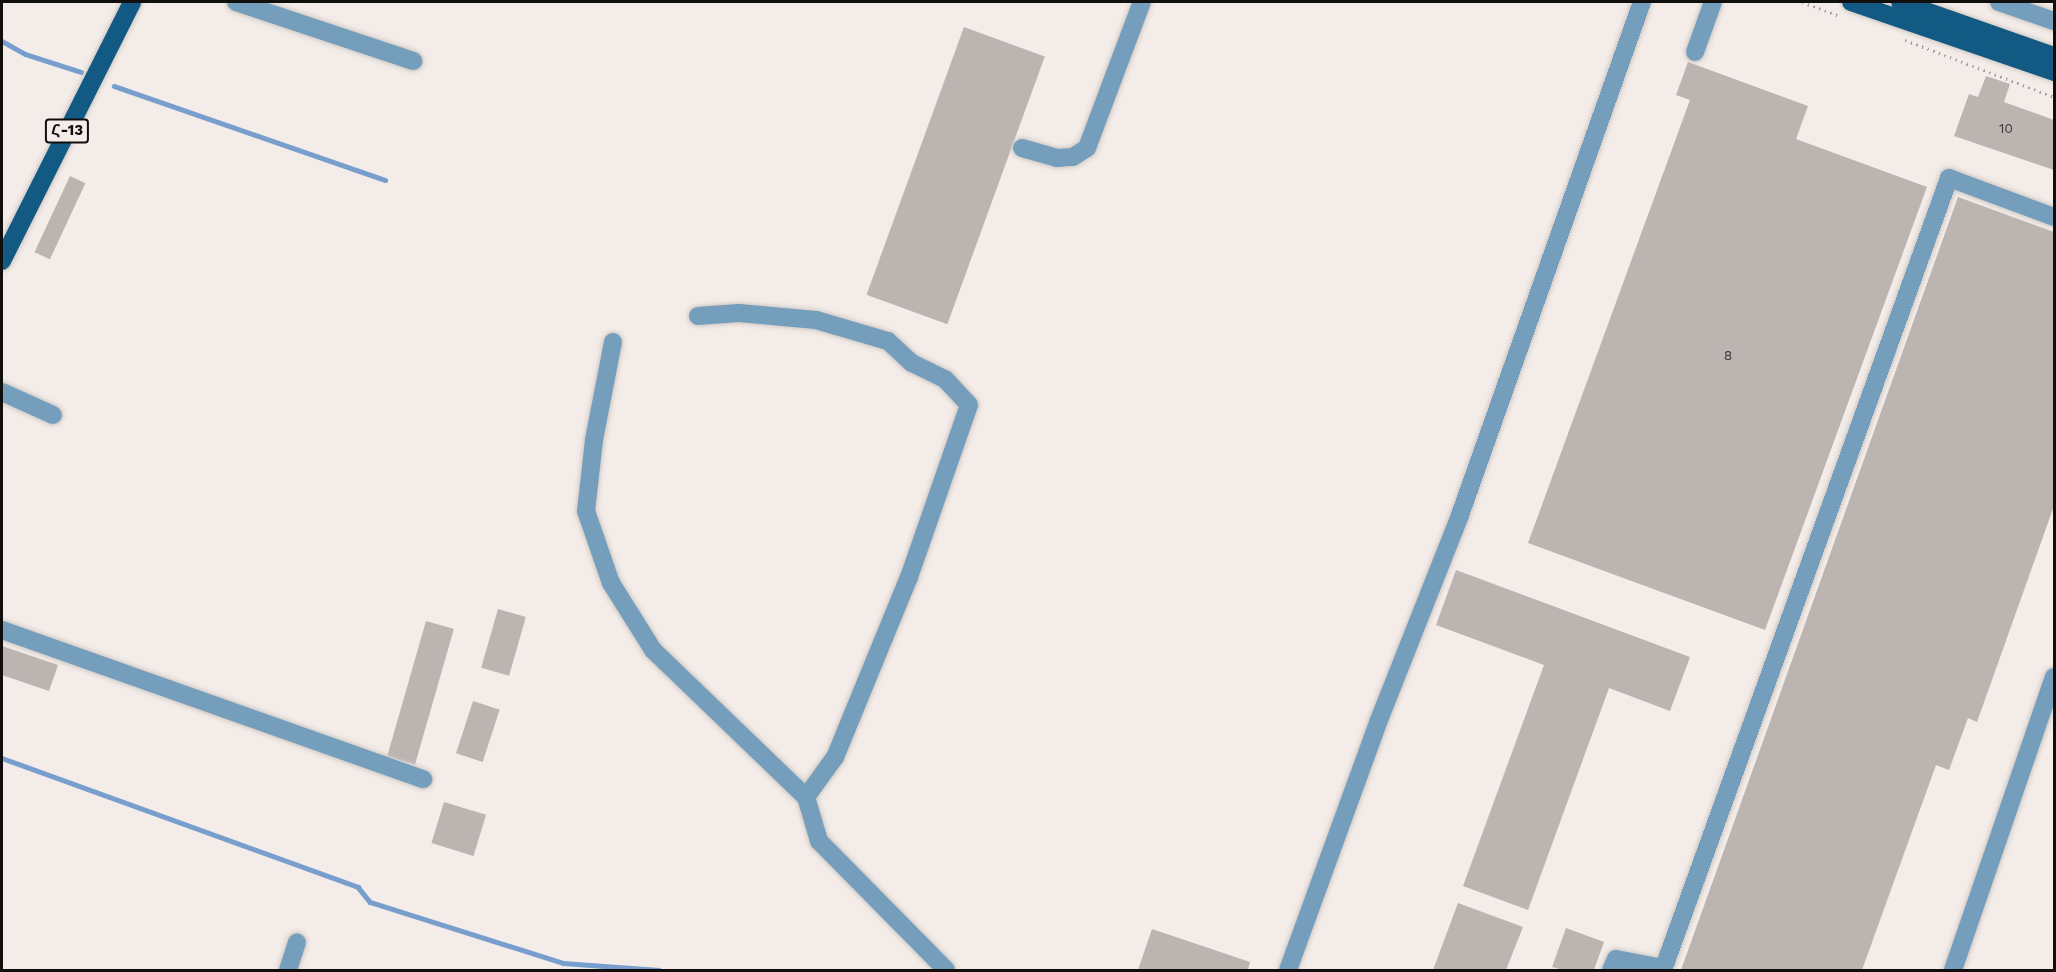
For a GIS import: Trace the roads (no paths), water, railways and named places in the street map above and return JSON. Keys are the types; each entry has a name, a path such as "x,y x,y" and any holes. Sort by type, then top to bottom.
{"main road":[{"name":"Հ-13","path":"2,261 132,2"},
{"path":"1851,2 2055,72"},
{"path":"1900,2 1924,6 2055,56"}],"lane":[{"path":"236,2 412,61"},
{"path":"1022,148 1058,158 1073,157 1088,148 1142,2"},
{"path":"1288,970 1379,720 1460,515 1642,2"},
{"path":"1695,52 1713,2"},
{"path":"1999,2 2055,21"},
{"path":"1611,970 1616,959 1663,969 1949,178 2055,217"},
{"path":"698,316 739,313 816,320 888,341 912,363 945,379 969,405 909,577 835,757 806,797"},
{"path":"613,342 594,440 586,511 611,583 653,650 806,797 819,841 946,970"},
{"path":"2,392 53,415"},
{"path":"2,630 423,779"},
{"path":"1953,970 2055,677"},
{"path":"288,970 297,942"}],"waterway":[{"path":"2,41 25,54 81,72"},
{"path":"114,86 385,180"},
{"path":"2,758 358,887 370,902 563,963 659,970"}]}
